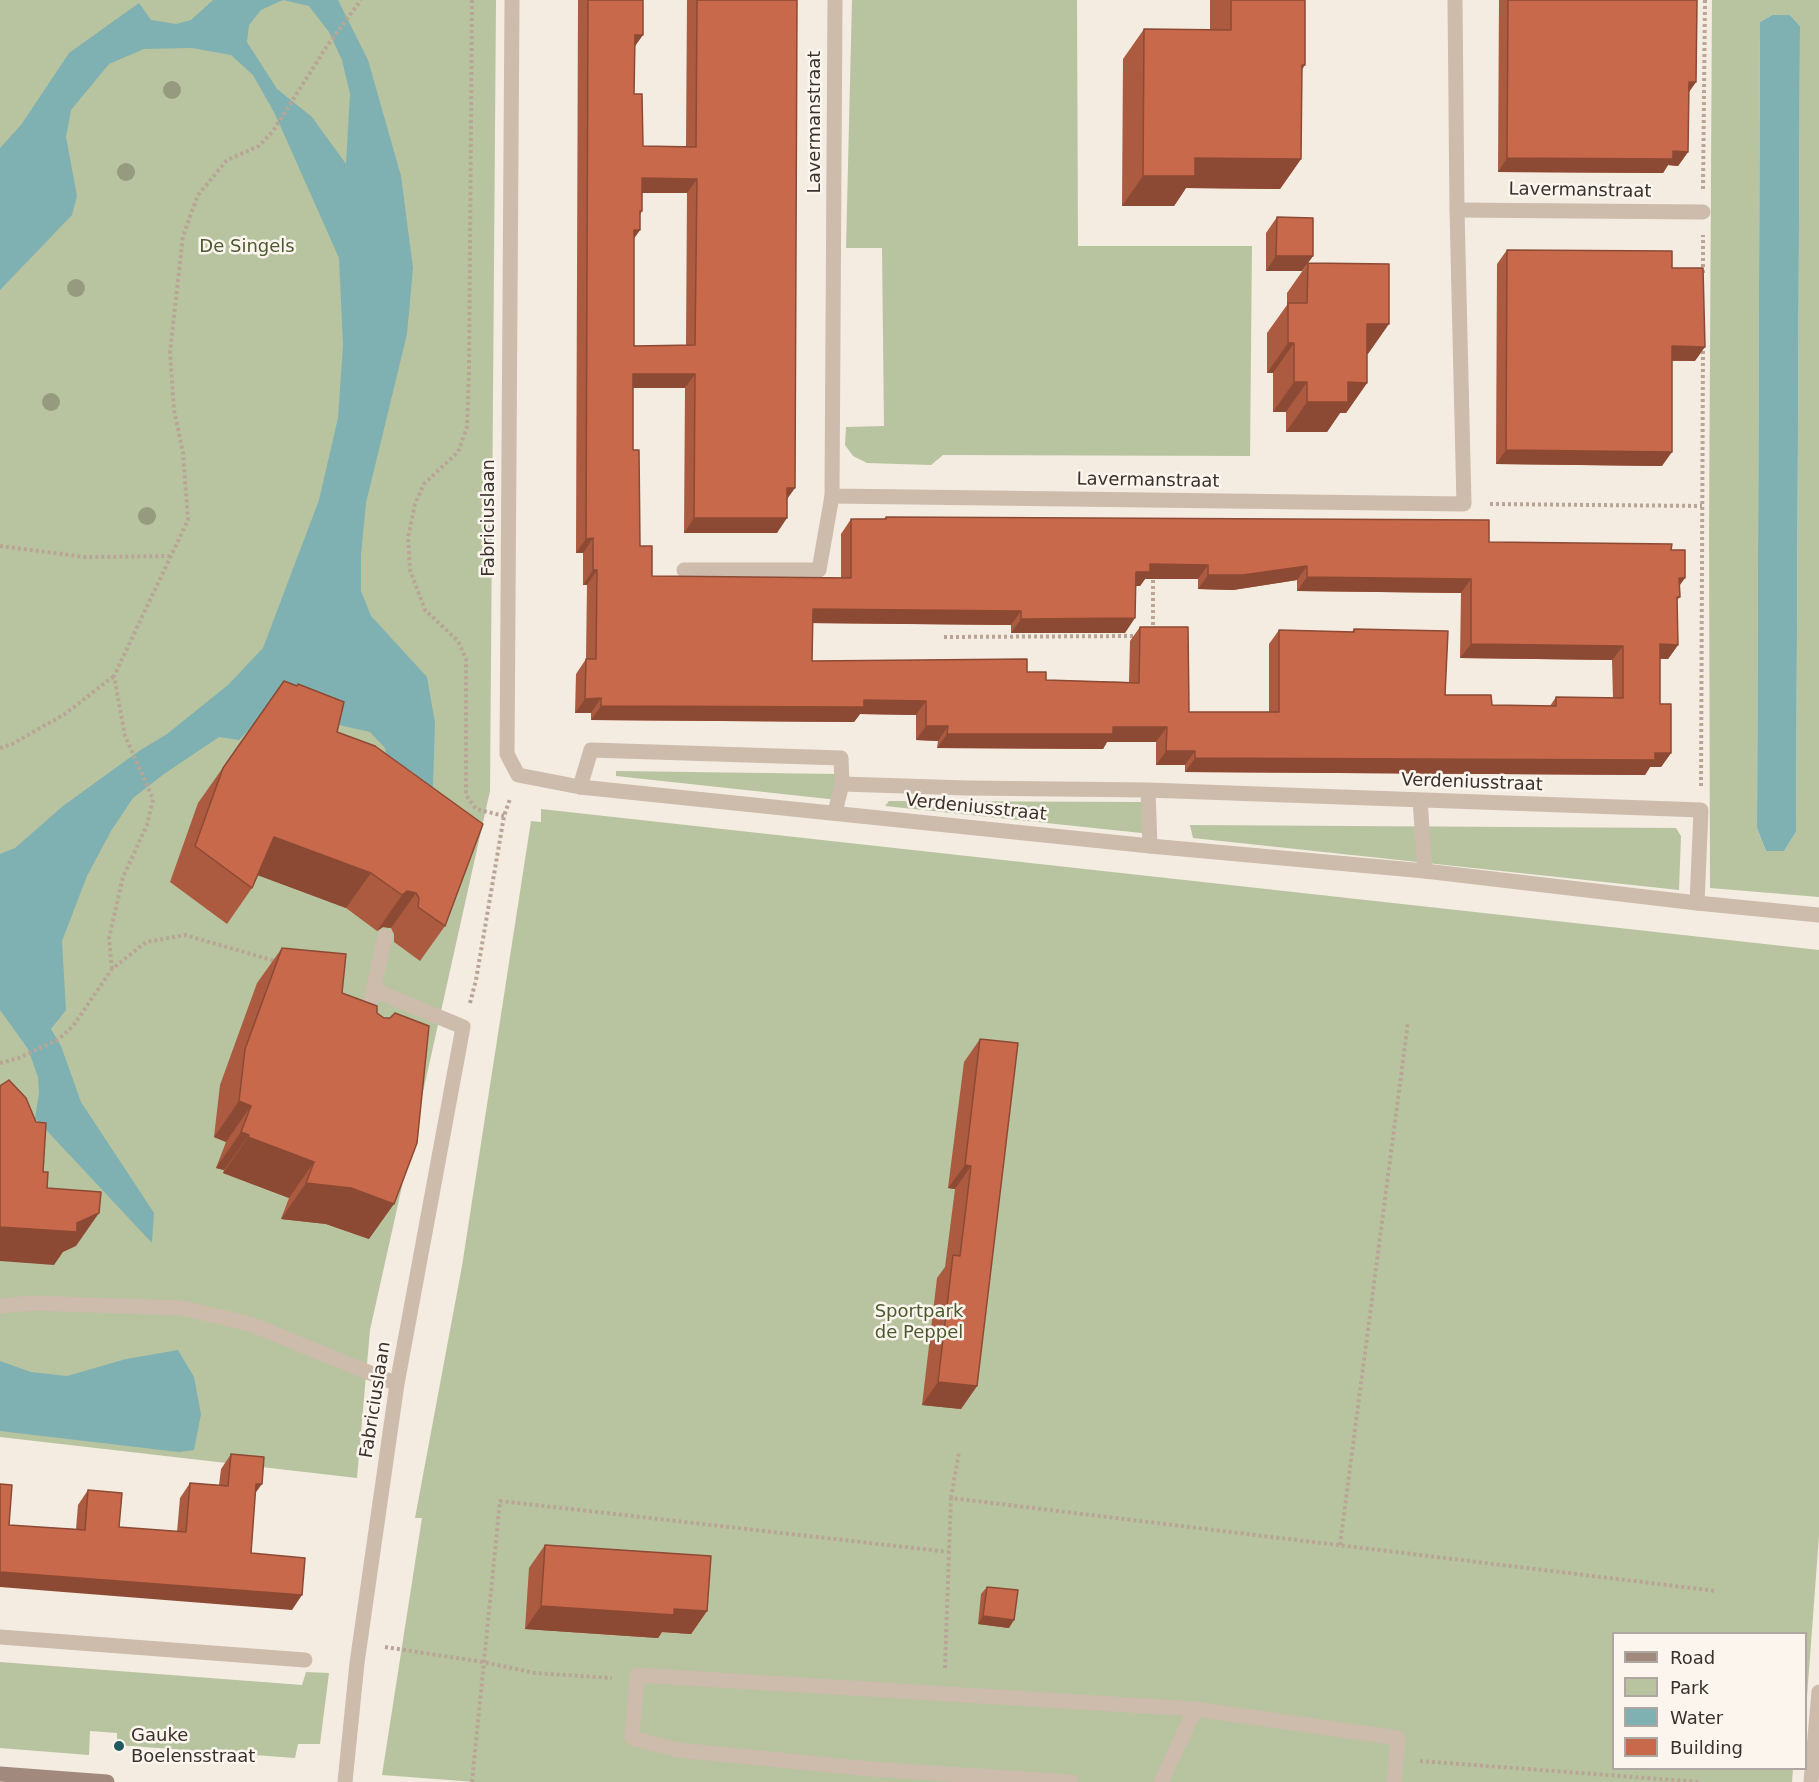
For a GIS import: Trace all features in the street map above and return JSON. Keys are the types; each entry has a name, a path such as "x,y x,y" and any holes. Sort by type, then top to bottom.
{"main road":[{"path":"0,1774 107,1782"}],"street":[{"name":"Fabriciuslaan","path":"512,0 507,754 518,775"},
{"name":"Lavermanstraat","path":"684,570 819,570 832,496 835,0"},
{"path":"1455,0 1464,504"},
{"name":"Lavermanstraat","path":"1457,210 1703,212"},
{"name":"Lavermanstraat","path":"832,496 1464,504"},
{"path":"580,787 591,750 841,758 842,784 835,812"},
{"name":"Verdeniusstraat","path":"518,775 580,787 1425,872 1819,915"},
{"name":"Verdeniusstraat","path":"842,784 967,789 1148,790 1701,810"},
{"path":"1148,790 1150,846"},
{"path":"1420,800 1425,872"},
{"path":"1697,903 1701,810"},
{"path":"363,1034 385,936"},
{"path":"374,990 463,1027"},
{"name":"Fabriciuslaan","path":"345,1782 359,1645 397,1384 463,1027"},
{"path":"0,1306 32,1304 182,1308 250,1324 397,1384"},
{"path":"0,1637 305,1660"},
{"path":"1071,1782 871,1769 678,1750 632,1738 637,1675 1195,1709 1398,1738 1394,1782"},
{"path":"1811,1782 1819,1692"},
{"path":"1161,1782 1195,1709"}],"path":[{"path":"0,748 12,744 65,714 114,676 188,520 183,453 174,410 170,352 183,236 198,195 227,160 259,146 273,131 327,46 361,0"},
{"path":"472,0 467,427 458,453 424,484 415,504 408,538 410,570 425,610 458,640 466,659 466,795 476,809 504,816"},
{"path":"1703,283 1705,0"},
{"path":"1701,810 1702,342"},
{"path":"1464,504 1702,506"},
{"path":"0,546 85,557 169,556"},
{"path":"1153,568 1153,636"},
{"path":"944,637 1141,636"},
{"path":"112,969 109,938 123,877 147,825 153,799 124,736 114,676"},
{"path":"463,1027 476,980 504,816 518,775"},
{"path":"0,1064 59,1039 73,1026 112,969 146,942 185,935 285,964"},
{"path":"1340,1545 1408,1022"},
{"path":"944,1694 951,1498 959,1452"},
{"path":"951,1498 1716,1591"},
{"path":"472,1782 500,1501 949,1552"},
{"path":"359,1645 388,1647 483,1662 535,1673 637,1679"},
{"path":"1396,1759 1700,1782"}],"green space":[{"name":"De Singels","path":"0,0 496,0 490,791 370,1330 357,1478 0,1437"},
{"path":"852,0 1077,0 1078,246 1252,246 1250,456 943,455 931,465 867,463 853,456 845,445 846,427 884,426 882,248 846,248"},
{"path":"1712,0 1819,0 1819,897 1710,888 1709,532","holes":["1772,15 1790,15 1800,26 1796,832 1784,851 1766,851 1757,828 1760,22"]},
{"path":"616,771 836,774 838,800 616,776"},
{"path":"889,801 1141,802 1151,834 885,806"},
{"name":"Sportpark de Peppel","path":"541,809 1819,950 1819,1536 1807,1697 1807,1632 1612,1632 1612,1770 1793,1770 1792,1782 475,1782 382,1775 422,1518 415,1518 462,1266 531,821 541,822"},
{"path":"1190,825 1676,828 1681,836 1679,890 1193,838"},
{"path":"0,1662 302,1685 306,1672 329,1673 320,1744 298,1744 295,1758 117,1745 117,1733 90,1731 89,1755 0,1748"}],"water":[{"path":"213,0 283,0 338,0 368,60 401,176 413,268 407,334 366,503 361,555 361,591 371,616 427,677 435,723 432,817 398,801 385,748 370,732 268,709 239,740 219,737 133,798 111,831 87,876 62,941 66,1010 51,1029 61,1046 81,1102 154,1213 152,1243 35,1118 39,1093 38,1077 28,1049 0,1010 0,854 15,848 63,806 139,751 167,734 228,685 263,648 319,500 338,418 343,345 339,258 275,114 253,75 231,55 192,48 144,49 109,64 71,110 66,137 77,196 72,215 0,290 0,148 21,125 69,53 139,3 151,20 176,24 191,20","holes":["283,0 309,6 329,32 342,60 350,94 346,164 312,117 277,89 247,42 249,25 261,10"]},
{"path":"1772,15 1790,15 1800,26 1796,832 1784,851 1766,851 1757,828 1760,22"},
{"path":"178,1350 194,1377 201,1414 194,1450 179,1452 0,1431 0,1361 31,1372 67,1376 126,1359"}],"building":[{"path":"588,0 643,0 643,35 635,35 634,94 642,94 643,146 696,147 697,0 797,0 795,488 787,488 787,518 694,518 695,374 633,374 633,450 639,450 640,546 652,546 652,576 851,578 851,519 886,519 886,517 1489,520 1489,542 1672,544 1671,550 1685,550 1685,578 1679,578 1680,597 1677,597 1678,645 1660,644 1660,704 1671,704 1671,753 1655,753 1655,760 1195,758 1195,751 1166,751 1167,727 1113,727 1113,734 947,734 948,726 926,726 926,701 864,700 864,707 601,706 601,698 585,699 586,659 596,659 597,570 593,570 593,538 586,539","holes":["642,178 697,179 695,345 634,346 634,230 640,230","1150,564 1208,565 1208,575 1243,575 1307,566 1307,577 1471,579 1471,644 1623,646 1623,698 1556,697 1556,706 1492,705 1491,695 1445,695 1448,631 1279,630 1279,712 1189,712 1188,627 1140,627 1139,683 1046,680 1046,672 1027,672 1027,659 812,661 813,609 1021,611 1021,619 1135,618 1136,572 1150,572"]},
{"path":"1231,0 1305,0 1301,159 1195,158 1195,176 1143,176 1144,29 1231,30"},
{"path":"1508,0 1697,0 1696,82 1689,82 1688,152 1673,151 1673,159 1507,158"},
{"path":"1277,217 1313,218 1313,256 1276,256"},
{"path":"1507,250 1672,251 1672,268 1703,268 1705,347 1672,346 1672,452 1506,450"},
{"path":"1308,263 1389,264 1389,324 1367,324 1367,383 1348,382 1348,402 1307,402 1307,382 1294,382 1294,343 1288,343 1288,303 1307,303"},
{"path":"284,681 344,702 337,732 375,746 483,824 445,926 418,907 419,898 416,893 407,891 402,895 371,873 274,837 252,888 195,846 223,768"},
{"path":"282,948 346,954 342,993 377,1006 377,1013 384,1018 390,1018 395,1013 429,1026 417,1143 394,1204 351,1188 306,1183 314,1162 248,1137 249,1135 241,1132 251,1106 239,1101 245,1049"},
{"path":"980,1039 1018,1043 977,1386 938,1382 953,1255 960,1256 971,1166 965,1165"},
{"path":"9,1080 26,1098 36,1122 46,1123 43,1172 48,1172 47,1188 101,1192 99,1213 77,1223 77,1232 0,1227 0,1086"},
{"path":"231,1454 264,1457 262,1484 256,1484 251,1553 305,1558 302,1595 0,1572 0,1484 12,1485 9,1525 85,1530 88,1490 122,1493 119,1527 186,1532 190,1483 228,1486"},
{"path":"545,1545 711,1556 707,1611 674,1609 674,1615 541,1606"},
{"path":"987,1587 1018,1590 1014,1620 983,1616"}],"place":[{"name":"Gauke Boelensstraat","path":"119,1746"}]}
